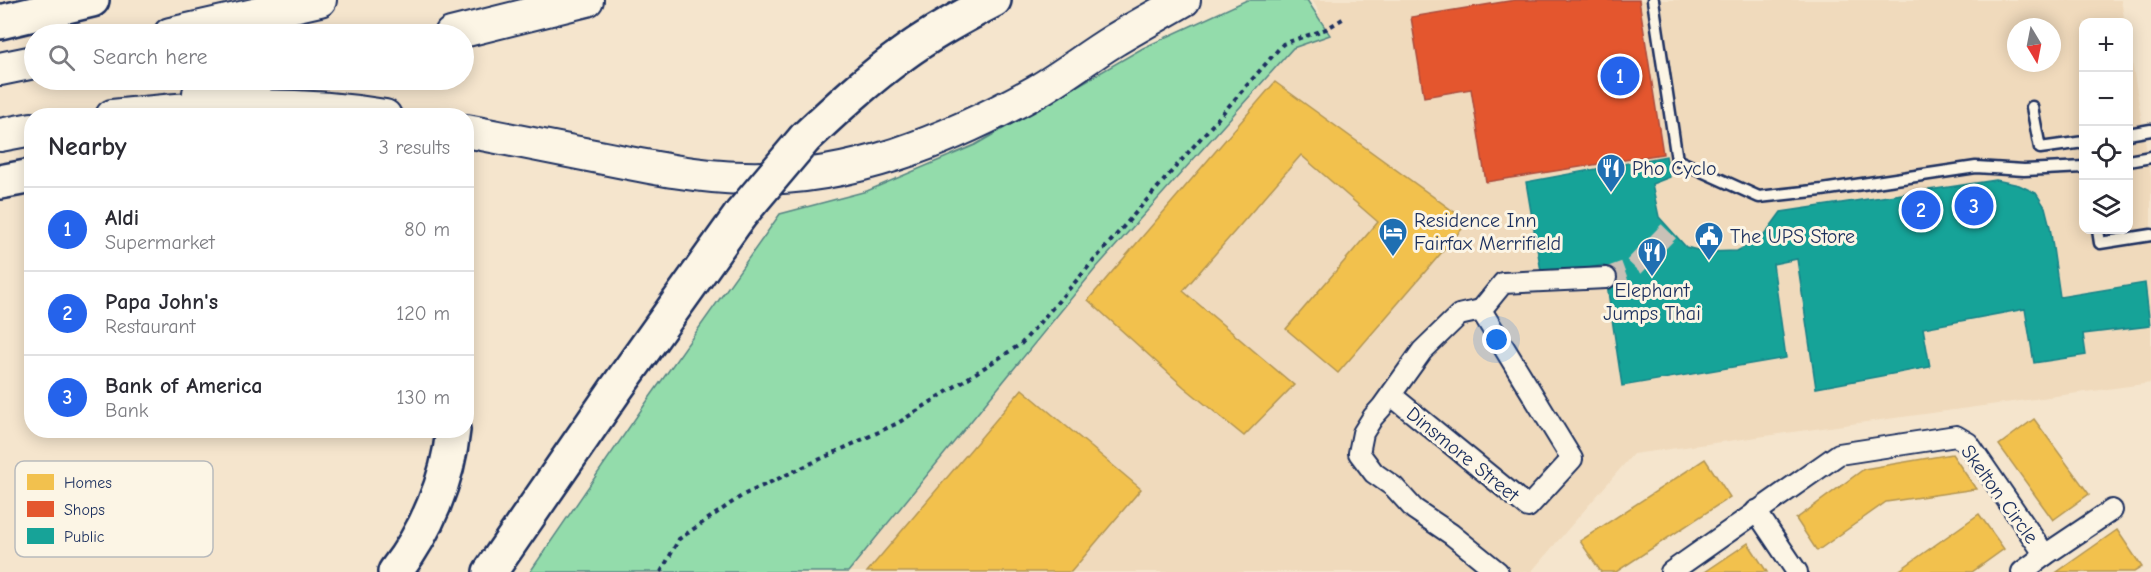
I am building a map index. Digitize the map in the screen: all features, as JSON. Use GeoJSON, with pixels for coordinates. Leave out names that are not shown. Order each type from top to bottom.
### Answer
{"type":"FeatureCollection","features":[{"type":"Feature","properties":{"kind":"highway"},"geometry":{"type":"LineString","coordinates":[[0,22],[92,0]]}},
{"type":"Feature","properties":{"kind":"highway"},"geometry":{"type":"LineString","coordinates":[[490,572],[616,389],[741,214],[805,138],[858,89],[904,53],[950,23],[994,0]]}},
{"type":"Feature","properties":{"kind":"highway"},"geometry":{"type":"LineString","coordinates":[[0,182],[24,178]]}},
{"type":"Feature","properties":{"kind":"highway"},"geometry":{"type":"LineString","coordinates":[[395,572],[405,560],[426,522],[442,482],[452,438]]}},
{"type":"Feature","properties":{"kind":"main road"},"geometry":{"type":"LineString","coordinates":[[214,24],[320,0]]}},
{"type":"Feature","properties":{"kind":"main road"},"geometry":{"type":"LineString","coordinates":[[474,28],[587,0]]}},
{"type":"Feature","properties":{"kind":"main road"},"geometry":{"type":"LineString","coordinates":[[474,132],[641,166],[697,175],[765,178],[829,172],[874,162],[920,147],[979,122],[1040,90],[1113,41],[1184,0]]}},
{"type":"Feature","properties":{"kind":"main road"},"geometry":{"type":"LineString","coordinates":[[0,69],[24,64]]}},
{"type":"Feature","properties":{"kind":"main road"},"geometry":{"type":"LineString","coordinates":[[134,108],[213,90]]}},
{"type":"Feature","properties":{"kind":"main road"},"geometry":{"type":"LineString","coordinates":[[199,108],[231,105],[290,105],[327,108]]}},
{"type":"Feature","properties":{"kind":"main road"},"geometry":{"type":"LineString","coordinates":[[0,135],[24,130]]}},
{"type":"Feature","properties":{"kind":"street"},"geometry":{"type":"LineString","coordinates":[[1481,310],[1503,283],[1606,278]]}},
{"type":"Feature","properties":{"kind":"street","name":"Dinsmore Street"},"geometry":{"type":"LineString","coordinates":[[1391,395],[1528,507],[1572,459],[1481,310],[1459,315],[1422,351],[1363,433],[1359,453],[1374,473],[1394,487],[1414,509],[1498,572]]}},
{"type":"Feature","properties":{"kind":"street","name":"Skelton Circle"},"geometry":{"type":"LineString","coordinates":[[1671,572],[1839,454],[1956,436],[1968,443],[2045,555]]}},
{"type":"Feature","properties":{"kind":"street","name":"Skelton Circle"},"geometry":{"type":"LineString","coordinates":[[2022,572],[2112,510]]}},
{"type":"Feature","properties":{"kind":"street"},"geometry":{"type":"LineString","coordinates":[[1756,511],[1797,572]]}},
{"type":"Feature","properties":{"kind":"lane"},"geometry":{"type":"LineString","coordinates":[[1653,0],[1677,160],[1759,197],[1976,166],[2024,170],[2079,167]]}},
{"type":"Feature","properties":{"kind":"lane"},"geometry":{"type":"LineString","coordinates":[[2032,107],[2040,148],[2079,143]]}},
{"type":"Feature","properties":{"kind":"lane"},"geometry":{"type":"LineString","coordinates":[[2133,133],[2151,130]]}},
{"type":"Feature","properties":{"kind":"lane"},"geometry":{"type":"LineString","coordinates":[[2133,160],[2151,158]]}},
{"type":"Feature","properties":{"kind":"lane"},"geometry":{"type":"LineString","coordinates":[[2099,234],[2100,243],[2151,236]]}},
{"type":"Feature","properties":{"kind":"path"},"geometry":{"type":"LineString","coordinates":[[661,572],[679,539],[743,495],[898,423],[1021,344],[1283,44],[1326,28],[1346,16]]}},
{"type":"Feature","properties":{"kind":"shaded area"},"geometry":{"type":"Polygon","coordinates":[[[1312,0],[2121,0],[2124,18],[2079,18],[2079,234],[2133,234],[2133,68],[2151,176],[2151,383],[1633,454],[1531,572],[624,572],[1200,101],[1320,13],[1312,0]]]}},
{"type":"Feature","properties":{"kind":"green space"},"geometry":{"type":"Polygon","coordinates":[[[1247,0],[1307,0],[1330,35],[1293,48],[1096,268],[848,572],[530,572],[650,397],[780,214],[867,191],[975,145],[1143,48],[1247,0]]]}},
{"type":"Feature","properties":{"kind":"building: Homes","name":"Residence Inn Fairfax Merrifield"},"geometry":{"type":"Polygon","coordinates":[[[1275,82],[1468,222],[1338,373],[1286,329],[1378,222],[1301,155],[1183,291],[1294,385],[1244,436],[1184,387],[1088,300],[1275,82]]]}},
{"type":"Feature","properties":{"kind":"building: Homes"},"geometry":{"type":"Polygon","coordinates":[[[1022,389],[1141,489],[1071,572],[867,572],[1022,389]]]}},
{"type":"Feature","properties":{"kind":"building: Homes"},"geometry":{"type":"Polygon","coordinates":[[[2034,419],[2089,494],[2053,520],[1999,445],[2034,419]]]}},
{"type":"Feature","properties":{"kind":"building: Homes"},"geometry":{"type":"Polygon","coordinates":[[[1952,454],[1976,489],[1886,502],[1817,551],[1796,519],[1864,469],[1952,454]]]}},
{"type":"Feature","properties":{"kind":"building: Homes"},"geometry":{"type":"Polygon","coordinates":[[[1705,459],[1730,497],[1616,572],[1601,572],[1580,541],[1705,459]]]}},
{"type":"Feature","properties":{"kind":"building: Homes"},"geometry":{"type":"Polygon","coordinates":[[[1979,514],[2004,549],[1972,572],[1897,572],[1979,514]]]}},
{"type":"Feature","properties":{"kind":"building: Homes"},"geometry":{"type":"Polygon","coordinates":[[[2117,530],[2142,567],[2134,572],[2057,572],[2117,530]]]}},
{"type":"Feature","properties":{"kind":"building: Homes"},"geometry":{"type":"Polygon","coordinates":[[[1748,543],[1767,572],[1705,572],[1748,543]]]}},
{"type":"Feature","properties":{"kind":"building: Shops"},"geometry":{"type":"Polygon","coordinates":[[[1515,0],[1639,0],[1663,154],[1486,182],[1471,89],[1424,97],[1411,17],[1515,0]]]}},
{"type":"Feature","properties":{"kind":"building: Public"},"geometry":{"type":"Polygon","coordinates":[[[1666,156],[1670,177],[1652,184],[1659,217],[1686,247],[1705,252],[1737,251],[1762,238],[1781,212],[1996,180],[2019,185],[2036,193],[2045,207],[2060,297],[2145,283],[2150,326],[2083,334],[2086,355],[2034,363],[2025,309],[1923,328],[1930,367],[1816,388],[1797,259],[1773,264],[1786,358],[1622,386],[1604,265],[1542,277],[1526,182],[1666,156]]]}},
{"type":"Feature","properties":{"kind":"tunnel"},"geometry":{"type":"LineString","coordinates":[[1606,278],[1633,268],[1670,230]]}},
{"type":"Feature","properties":{"kind":"place","name":"Aldi"},"geometry":{"type":"Point","coordinates":[1620,76]}},
{"type":"Feature","properties":{"kind":"place","name":"Pho Cyclo"},"geometry":{"type":"Point","coordinates":[1611,194]}},
{"type":"Feature","properties":{"kind":"place","name":"Bank of America"},"geometry":{"type":"Point","coordinates":[1974,206]}},
{"type":"Feature","properties":{"kind":"place","name":"Papa John's"},"geometry":{"type":"Point","coordinates":[1921,210]}},
{"type":"Feature","properties":{"kind":"place","name":"Residence Inn Fairfax Merrifield"},"geometry":{"type":"Point","coordinates":[1393,258]}},
{"type":"Feature","properties":{"kind":"place","name":"The UPS Store"},"geometry":{"type":"Point","coordinates":[1709,262]}},
{"type":"Feature","properties":{"kind":"place","name":"Elephant Jumps Thai"},"geometry":{"type":"Point","coordinates":[1652,278]}}]}
